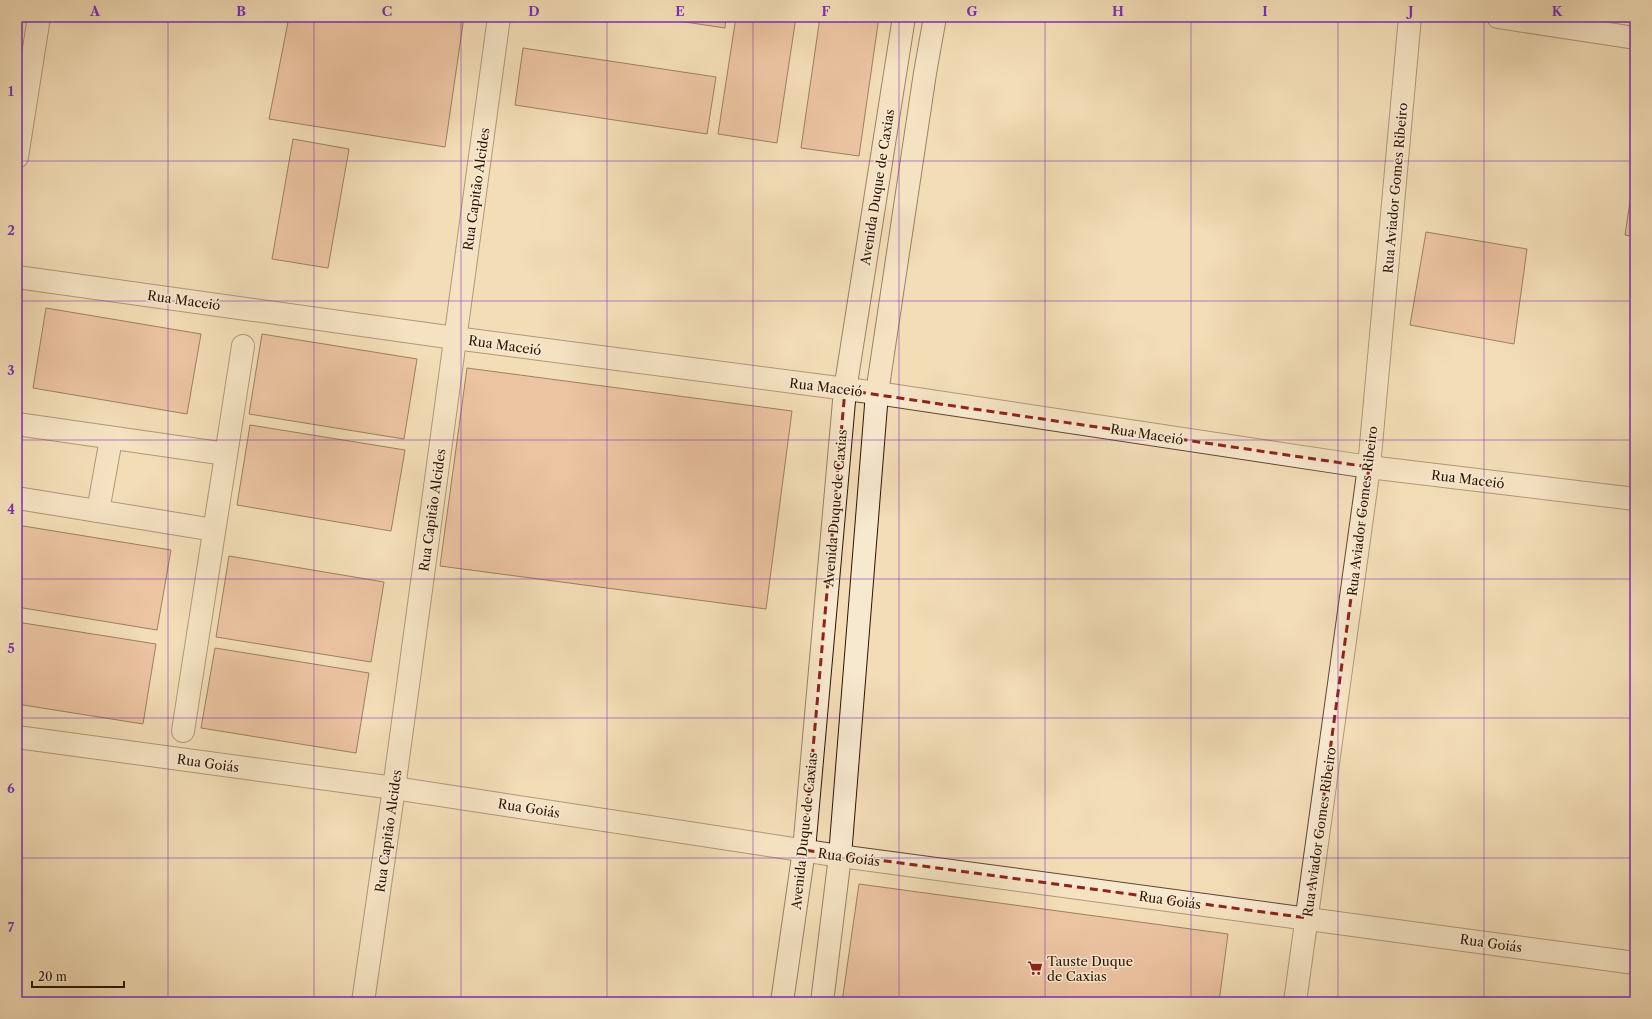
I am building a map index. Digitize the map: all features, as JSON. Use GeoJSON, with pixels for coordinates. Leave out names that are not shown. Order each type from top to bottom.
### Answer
{"type":"FeatureCollection","features":[{"type":"Feature","properties":{"kind":"street"},"geometry":{"type":"LineString","coordinates":[[17,157],[39,17]]}},
{"type":"Feature","properties":{"kind":"street","name":"Rua Capitão Alcides"},"geometry":{"type":"LineString","coordinates":[[363,1002],[394,788],[499,17]]}},
{"type":"Feature","properties":{"kind":"street","name":"Avenida Duque de Caxias"},"geometry":{"type":"LineString","coordinates":[[782,1002],[804,850],[846,390],[904,17]]}},
{"type":"Feature","properties":{"kind":"street"},"geometry":{"type":"LineString","coordinates":[[822,1002],[840,856],[877,393],[924,73],[935,17]]}},
{"type":"Feature","properties":{"kind":"street","name":"Rua Aviador Gomes Ribeiro"},"geometry":{"type":"LineString","coordinates":[[1295,1002],[1369,467],[1410,17]]}},
{"type":"Feature","properties":{"kind":"street"},"geometry":{"type":"LineString","coordinates":[[1498,17],[1635,38]]}},
{"type":"Feature","properties":{"kind":"street","name":"Rua Maceió"},"geometry":{"type":"LineString","coordinates":[[17,277],[456,338],[877,393],[1369,467],[1635,499]]}},
{"type":"Feature","properties":{"kind":"street"},"geometry":{"type":"LineString","coordinates":[[183,731],[243,346]]}},
{"type":"Feature","properties":{"kind":"street"},"geometry":{"type":"LineString","coordinates":[[17,424],[111,439],[226,454]]}},
{"type":"Feature","properties":{"kind":"street"},"geometry":{"type":"LineString","coordinates":[[98,511],[111,439]]}},
{"type":"Feature","properties":{"kind":"street"},"geometry":{"type":"LineString","coordinates":[[17,498],[214,530]]}},
{"type":"Feature","properties":{"kind":"street","name":"Rua Goiás"},"geometry":{"type":"LineString","coordinates":[[17,737],[394,788],[840,856],[1635,963]]}},
{"type":"Feature","properties":{"kind":"highlighted area"},"geometry":{"type":"Polygon","coordinates":[[[845,390],[1369,467],[1307,918],[804,850],[845,390]]]}},
{"type":"Feature","properties":{"kind":"building"},"geometry":{"type":"Polygon","coordinates":[[[289,17],[464,17],[445,147],[269,119],[289,17]]]}},
{"type":"Feature","properties":{"kind":"building"},"geometry":{"type":"Polygon","coordinates":[[[652,17],[726,17],[725,28],[652,17]]]}},
{"type":"Feature","properties":{"kind":"building"},"geometry":{"type":"Polygon","coordinates":[[[736,17],[796,17],[777,143],[718,134],[736,17]]]}},
{"type":"Feature","properties":{"kind":"building"},"geometry":{"type":"Polygon","coordinates":[[[820,17],[879,17],[859,156],[801,148],[820,17]]]}},
{"type":"Feature","properties":{"kind":"building"},"geometry":{"type":"Polygon","coordinates":[[[523,48],[716,77],[707,134],[515,105],[523,48]]]}},
{"type":"Feature","properties":{"kind":"building"},"geometry":{"type":"Polygon","coordinates":[[[293,139],[349,149],[328,268],[272,259],[293,139]]]}},
{"type":"Feature","properties":{"kind":"building"},"geometry":{"type":"Polygon","coordinates":[[[1635,168],[1635,237],[1625,235],[1635,168]]]}},
{"type":"Feature","properties":{"kind":"building"},"geometry":{"type":"Polygon","coordinates":[[[1426,232],[1527,249],[1514,344],[1410,325],[1426,232]]]}},
{"type":"Feature","properties":{"kind":"building"},"geometry":{"type":"Polygon","coordinates":[[[46,308],[201,334],[187,414],[33,388],[46,308]]]}},
{"type":"Feature","properties":{"kind":"building"},"geometry":{"type":"Polygon","coordinates":[[[262,334],[417,359],[404,439],[249,414],[262,334]]]}},
{"type":"Feature","properties":{"kind":"building"},"geometry":{"type":"Polygon","coordinates":[[[467,368],[792,411],[766,609],[440,566],[467,368]]]}},
{"type":"Feature","properties":{"kind":"building"},"geometry":{"type":"Polygon","coordinates":[[[250,425],[405,450],[391,531],[237,505],[250,425]]]}},
{"type":"Feature","properties":{"kind":"building"},"geometry":{"type":"Polygon","coordinates":[[[17,525],[171,550],[157,630],[17,607],[17,525]]]}},
{"type":"Feature","properties":{"kind":"building"},"geometry":{"type":"Polygon","coordinates":[[[229,556],[384,582],[371,662],[216,637],[229,556]]]}},
{"type":"Feature","properties":{"kind":"building"},"geometry":{"type":"Polygon","coordinates":[[[17,622],[156,644],[143,724],[17,704],[17,622]]]}},
{"type":"Feature","properties":{"kind":"building"},"geometry":{"type":"Polygon","coordinates":[[[215,648],[369,673],[356,753],[201,728],[215,648]]]}},
{"type":"Feature","properties":{"kind":"building","name":"Tauste Duque de Caxias"},"geometry":{"type":"Polygon","coordinates":[[[859,884],[1228,934],[1219,1002],[842,1002],[859,884]]]}},
{"type":"Feature","properties":{"kind":"place","name":"Tauste Duque de Caxias"},"geometry":{"type":"Point","coordinates":[1035,968]}}]}
